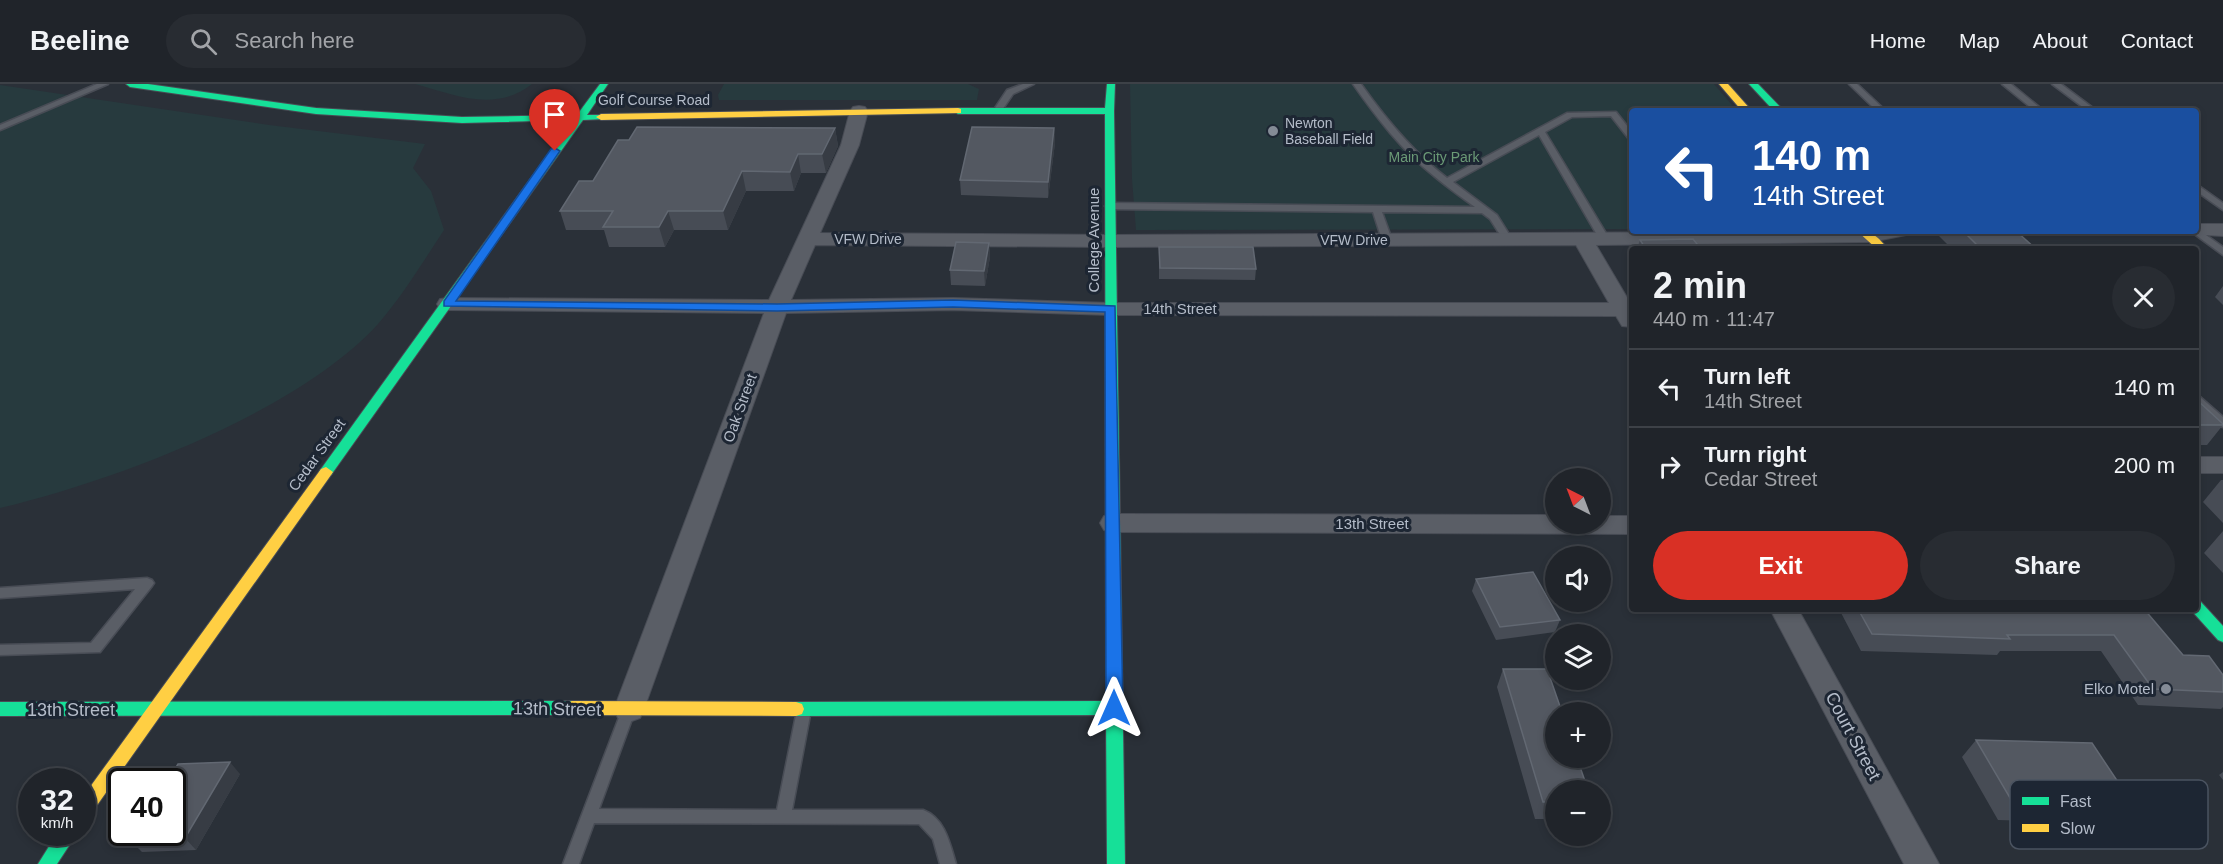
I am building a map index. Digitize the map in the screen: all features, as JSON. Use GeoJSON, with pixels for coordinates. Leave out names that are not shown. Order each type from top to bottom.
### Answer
{"type":"FeatureCollection","features":[{"type":"Feature","properties":{"kind":"street","name":"Golf Course Road"},"geometry":{"type":"LineString","coordinates":[[130,84],[362,116],[462,120],[723,116],[859,111],[1109,111]]}},
{"type":"Feature","properties":{"kind":"street","name":"Cedar Street"},"geometry":{"type":"LineString","coordinates":[[96,793],[604,84]]}},
{"type":"Feature","properties":{"kind":"street","name":"College Avenue"},"geometry":{"type":"LineString","coordinates":[[1112,84],[1109,111],[1116,864]]}},
{"type":"Feature","properties":{"kind":"street"},"geometry":{"type":"LineString","coordinates":[[1723,84],[1744,108]]}},
{"type":"Feature","properties":{"kind":"street"},"geometry":{"type":"LineString","coordinates":[[1753,84],[1776,108]]}},
{"type":"Feature","properties":{"kind":"street","name":"Oak Street"},"geometry":{"type":"LineString","coordinates":[[629,709],[777,307],[850,145],[859,111]]}},
{"type":"Feature","properties":{"kind":"street"},"geometry":{"type":"LineString","coordinates":[[2199,230],[2223,230]]}},
{"type":"Feature","properties":{"kind":"street","name":"VFW Drive"},"geometry":{"type":"LineString","coordinates":[[809,239],[1110,241],[1605,240],[1711,235],[1872,237]]}},
{"type":"Feature","properties":{"kind":"street"},"geometry":{"type":"LineString","coordinates":[[1583,240],[1628,317]]}},
{"type":"Feature","properties":{"kind":"street","name":"14th Street"},"geometry":{"type":"LineString","coordinates":[[448,304],[777,307],[953,304],[1111,309],[1628,317]]}},
{"type":"Feature","properties":{"kind":"street"},"geometry":{"type":"LineString","coordinates":[[2199,465],[2223,465]]}},
{"type":"Feature","properties":{"kind":"street","name":"13th Street"},"geometry":{"type":"LineString","coordinates":[[1113,523],[1629,525]]}},
{"type":"Feature","properties":{"kind":"street"},"geometry":{"type":"LineString","coordinates":[[2199,609],[2223,636]]}},
{"type":"Feature","properties":{"kind":"street","name":"Court Street"},"geometry":{"type":"LineString","coordinates":[[1786,612],[1922,864]]}},
{"type":"Feature","properties":{"kind":"street","name":"13th Street"},"geometry":{"type":"LineString","coordinates":[[0,709],[1114,708]]}},
{"type":"Feature","properties":{"kind":"street"},"geometry":{"type":"LineString","coordinates":[[47,864],[59,846]]}},
{"type":"Feature","properties":{"kind":"lane"},"geometry":{"type":"LineString","coordinates":[[0,128],[104,84]]}},
{"type":"Feature","properties":{"kind":"lane"},"geometry":{"type":"LineString","coordinates":[[997,111],[1010,92],[1030,84]]}},
{"type":"Feature","properties":{"kind":"lane"},"geometry":{"type":"LineString","coordinates":[[1357,84],[1386,123],[1446,182],[1496,219],[1506,239]]}},
{"type":"Feature","properties":{"kind":"lane"},"geometry":{"type":"LineString","coordinates":[[1853,84],[1879,108]]}},
{"type":"Feature","properties":{"kind":"lane"},"geometry":{"type":"LineString","coordinates":[[2006,84],[2036,108]]}},
{"type":"Feature","properties":{"kind":"lane"},"geometry":{"type":"LineString","coordinates":[[2056,84],[2089,108]]}},
{"type":"Feature","properties":{"kind":"lane"},"geometry":{"type":"LineString","coordinates":[[1446,182],[1570,115],[1613,114],[1629,133]]}},
{"type":"Feature","properties":{"kind":"lane"},"geometry":{"type":"LineString","coordinates":[[1541,131],[1605,240]]}},
{"type":"Feature","properties":{"kind":"lane"},"geometry":{"type":"LineString","coordinates":[[2199,189],[2223,207]]}},
{"type":"Feature","properties":{"kind":"lane"},"geometry":{"type":"LineString","coordinates":[[1110,206],[1485,210]]}},
{"type":"Feature","properties":{"kind":"lane"},"geometry":{"type":"LineString","coordinates":[[1377,209],[1388,240]]}},
{"type":"Feature","properties":{"kind":"lane"},"geometry":{"type":"LineString","coordinates":[[2199,232],[2223,252]]}},
{"type":"Feature","properties":{"kind":"lane"},"geometry":{"type":"LineString","coordinates":[[2199,402],[2223,423]]}},
{"type":"Feature","properties":{"kind":"lane"},"geometry":{"type":"LineString","coordinates":[[0,593],[147,583],[95,648],[0,650]]}},
{"type":"Feature","properties":{"kind":"lane"},"geometry":{"type":"LineString","coordinates":[[571,864],[629,709]]}},
{"type":"Feature","properties":{"kind":"lane"},"geometry":{"type":"LineString","coordinates":[[783,817],[804,710]]}},
{"type":"Feature","properties":{"kind":"lane"},"geometry":{"type":"LineString","coordinates":[[589,816],[923,817],[940,835],[948,864]]}},
{"type":"Feature","properties":{"kind":"green space"},"geometry":{"type":"Polygon","coordinates":[[[415,84],[532,84],[518,93],[489,100],[460,96],[415,84]]]}},
{"type":"Feature","properties":{"kind":"green space"},"geometry":{"type":"Polygon","coordinates":[[[724,84],[968,84],[979,89],[977,100],[719,100],[718,95],[724,84]]]}},
{"type":"Feature","properties":{"kind":"green space","name":"Main City Park"},"geometry":{"type":"Polygon","coordinates":[[[1130,84],[1714,84],[1734,108],[1629,108],[1629,229],[1136,230],[1132,179],[1130,84]]]}},
{"type":"Feature","properties":{"kind":"green space"},"geometry":{"type":"Polygon","coordinates":[[[0,85],[269,125],[425,144],[413,168],[431,191],[444,230],[378,324],[344,356],[301,386],[254,414],[149,461],[46,496],[0,508],[0,85]]]}},
{"type":"Feature","properties":{"kind":"building"},"geometry":{"type":"Polygon","coordinates":[[[637,127],[835,128],[822,154],[798,154],[790,172],[742,171],[723,211],[668,211],[659,227],[603,227],[613,211],[560,211],[579,181],[593,181],[618,140],[629,140],[637,127]]]}},
{"type":"Feature","properties":{"kind":"building"},"geometry":{"type":"Polygon","coordinates":[[[972,127],[1054,128],[1048,182],[960,180],[972,127]]]}},
{"type":"Feature","properties":{"kind":"building"},"geometry":{"type":"Polygon","coordinates":[[[1966,234],[2019,234],[2033,246],[1978,246],[1966,234]]]}},
{"type":"Feature","properties":{"kind":"building"},"geometry":{"type":"Polygon","coordinates":[[[1693,239],[1699,246],[1644,246],[1640,240],[1693,239]]]}},
{"type":"Feature","properties":{"kind":"building"},"geometry":{"type":"Polygon","coordinates":[[[956,242],[989,243],[984,271],[950,270],[956,242]]]}},
{"type":"Feature","properties":{"kind":"building"},"geometry":{"type":"Polygon","coordinates":[[[1159,247],[1253,247],[1256,269],[1160,268],[1159,247]]]}},
{"type":"Feature","properties":{"kind":"building"},"geometry":{"type":"Polygon","coordinates":[[[2199,402],[2223,424],[2199,425],[2199,402]]]}},
{"type":"Feature","properties":{"kind":"building"},"geometry":{"type":"Polygon","coordinates":[[[1533,572],[1545,593],[1545,612],[1556,612],[1560,620],[1500,627],[1476,579],[1533,572]]]}},
{"type":"Feature","properties":{"kind":"building"},"geometry":{"type":"Polygon","coordinates":[[[1860,612],[2147,612],[2183,655],[2209,656],[2223,675],[2223,692],[2153,689],[2114,635],[2007,635],[2010,639],[1872,634],[1860,612]]]}},
{"type":"Feature","properties":{"kind":"building"},"geometry":{"type":"Polygon","coordinates":[[[1503,669],[1545,669],[1545,690],[1554,690],[1559,702],[1545,702],[1545,768],[1580,768],[1585,780],[1545,780],[1545,802],[1543,802],[1503,669]]]}},
{"type":"Feature","properties":{"kind":"building"},"geometry":{"type":"Polygon","coordinates":[[[1976,740],[2092,743],[2117,780],[2010,780],[2010,798],[1976,740]]]}},
{"type":"Feature","properties":{"kind":"building"},"geometry":{"type":"Polygon","coordinates":[[[230,762],[186,836],[186,768],[176,768],[178,764],[230,762]]]}},
{"type":"Feature","properties":{"kind":"traffic: fast"},"geometry":{"type":"LineString","coordinates":[[130,84],[316,111],[462,120],[601,117]]}},
{"type":"Feature","properties":{"kind":"traffic: fast"},"geometry":{"type":"LineString","coordinates":[[326,472],[604,84]]}},
{"type":"Feature","properties":{"kind":"traffic: fast"},"geometry":{"type":"LineString","coordinates":[[1111,84],[1109,111],[1116,864]]}},
{"type":"Feature","properties":{"kind":"traffic: fast"},"geometry":{"type":"LineString","coordinates":[[1753,84],[1776,108]]}},
{"type":"Feature","properties":{"kind":"traffic: fast"},"geometry":{"type":"LineString","coordinates":[[958,111],[1109,111]]}},
{"type":"Feature","properties":{"kind":"traffic: fast"},"geometry":{"type":"LineString","coordinates":[[2199,609],[2223,636]]}},
{"type":"Feature","properties":{"kind":"traffic: fast"},"geometry":{"type":"LineString","coordinates":[[0,709],[572,708]]}},
{"type":"Feature","properties":{"kind":"traffic: fast"},"geometry":{"type":"LineString","coordinates":[[796,709],[1114,708]]}},
{"type":"Feature","properties":{"kind":"traffic: fast"},"geometry":{"type":"LineString","coordinates":[[47,864],[59,846]]}},
{"type":"Feature","properties":{"kind":"traffic: slow"},"geometry":{"type":"LineString","coordinates":[[1723,84],[1744,108]]}},
{"type":"Feature","properties":{"kind":"traffic: slow"},"geometry":{"type":"LineString","coordinates":[[601,117],[958,111]]}},
{"type":"Feature","properties":{"kind":"traffic: slow"},"geometry":{"type":"LineString","coordinates":[[1867,234],[1880,246]]}},
{"type":"Feature","properties":{"kind":"traffic: slow"},"geometry":{"type":"LineString","coordinates":[[96,793],[326,472]]}},
{"type":"Feature","properties":{"kind":"traffic: slow"},"geometry":{"type":"LineString","coordinates":[[572,708],[796,709]]}},
{"type":"Feature","properties":{"kind":"place","name":"Newton Baseball Field"},"geometry":{"type":"Point","coordinates":[1273,131]}},
{"type":"Feature","properties":{"kind":"place","name":"Elko Motel"},"geometry":{"type":"Point","coordinates":[2166,689]}},
{"type":"Feature","properties":{"kind":"route"},"geometry":{"type":"LineString","coordinates":[[555,151],[448,304],[777,307],[953,304],[1111,309],[1114,708]]}}]}
